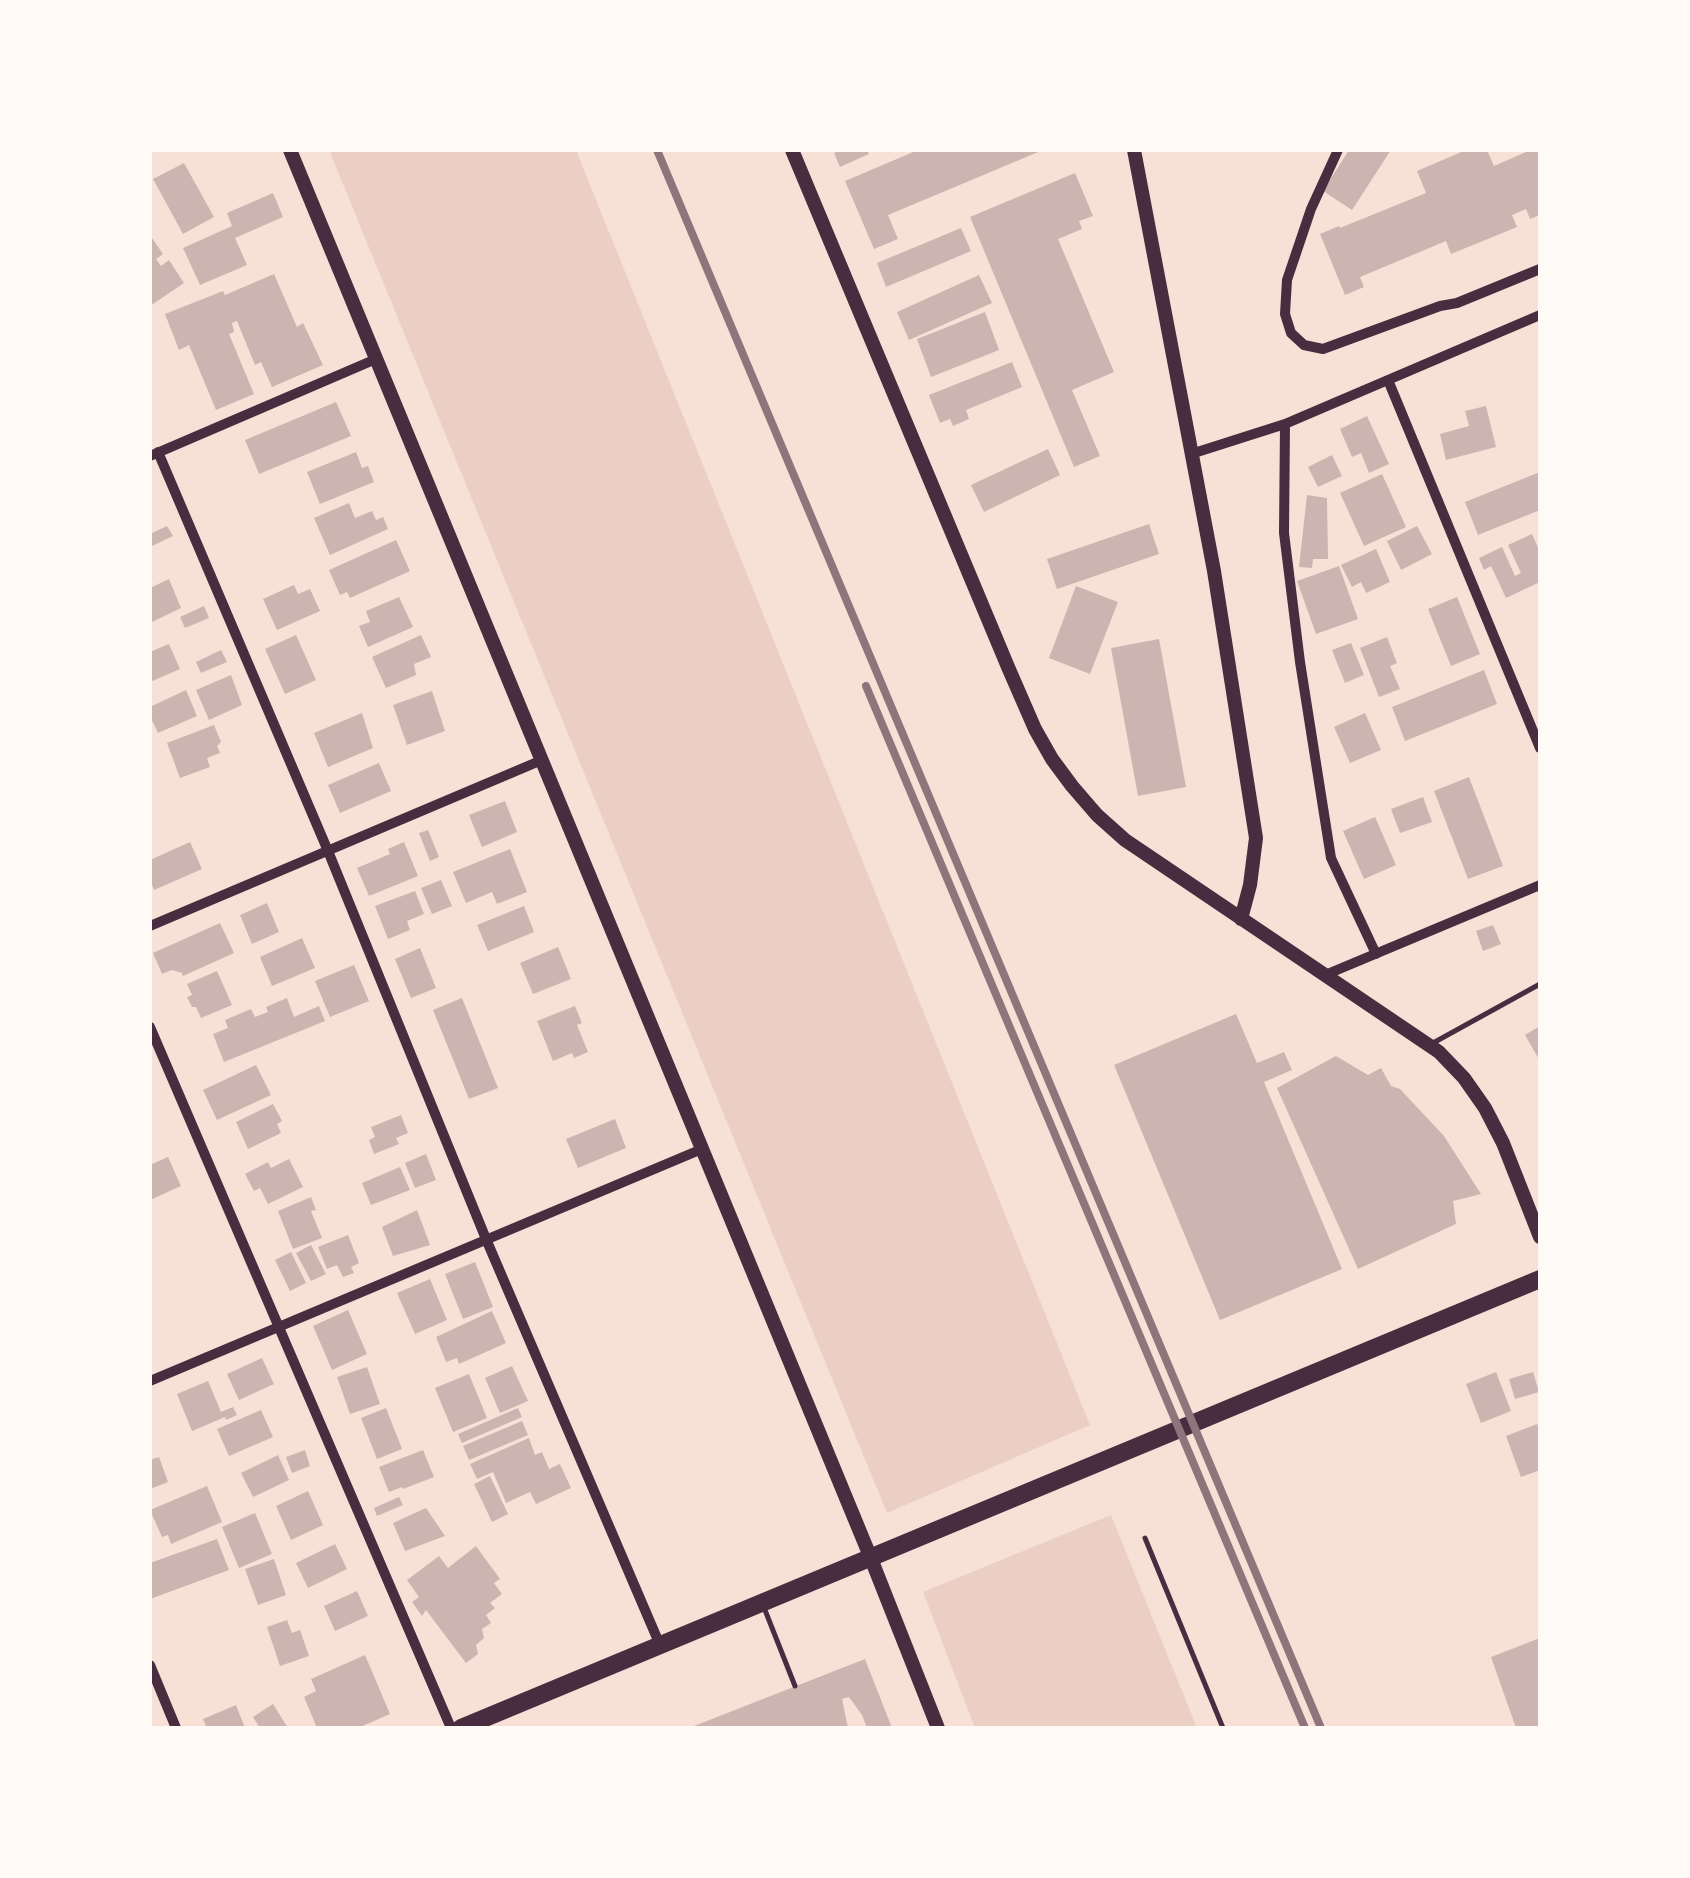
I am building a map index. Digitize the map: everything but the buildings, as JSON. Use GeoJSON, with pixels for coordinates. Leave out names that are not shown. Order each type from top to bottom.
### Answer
{"type":"FeatureCollection","features":[{"type":"Feature","properties":{"kind":"main road"},"geometry":{"type":"LineString","coordinates":[[461,1728],[1540,1279]]}},
{"type":"Feature","properties":{"kind":"street"},"geometry":{"type":"LineString","coordinates":[[290,150],[938,1728]]}},
{"type":"Feature","properties":{"kind":"street"},"geometry":{"type":"LineString","coordinates":[[792,150],[1008,667],[1052,759],[1097,814],[1125,840],[1439,1052],[1485,1108],[1503,1142],[1540,1237]]}},
{"type":"Feature","properties":{"kind":"street"},"geometry":{"type":"LineString","coordinates":[[1134,150],[1214,570],[1256,838],[1242,919]]}},
{"type":"Feature","properties":{"kind":"street"},"geometry":{"type":"LineString","coordinates":[[1338,150],[1311,209],[1287,280],[1285,314],[1291,333],[1304,345],[1323,349],[1457,303],[1540,269]]}},
{"type":"Feature","properties":{"kind":"street"},"geometry":{"type":"LineString","coordinates":[[1190,454],[1285,424],[1540,315]]}},
{"type":"Feature","properties":{"kind":"street"},"geometry":{"type":"LineString","coordinates":[[376,359],[154,454],[328,851],[486,1239],[660,1644]]}},
{"type":"Feature","properties":{"kind":"street"},"geometry":{"type":"LineString","coordinates":[[1388,380],[1540,748]]}},
{"type":"Feature","properties":{"kind":"street"},"geometry":{"type":"LineString","coordinates":[[1285,424],[1284,532],[1330,858],[1376,954]]}},
{"type":"Feature","properties":{"kind":"street"},"geometry":{"type":"LineString","coordinates":[[150,926],[542,760]]}},
{"type":"Feature","properties":{"kind":"street"},"geometry":{"type":"LineString","coordinates":[[1325,975],[1540,885]]}},
{"type":"Feature","properties":{"kind":"street"},"geometry":{"type":"LineString","coordinates":[[150,1027],[451,1728]]}},
{"type":"Feature","properties":{"kind":"street"},"geometry":{"type":"LineString","coordinates":[[150,1381],[702,1150]]}},
{"type":"Feature","properties":{"kind":"street"},"geometry":{"type":"LineString","coordinates":[[150,1664],[176,1728]]}},
{"type":"Feature","properties":{"kind":"lane"},"geometry":{"type":"LineString","coordinates":[[1428,1045],[1540,984]]}},
{"type":"Feature","properties":{"kind":"lane"},"geometry":{"type":"LineString","coordinates":[[762,1602],[795,1686]]}},
{"type":"Feature","properties":{"kind":"path"},"geometry":{"type":"LineString","coordinates":[[1145,1538],[1223,1728]]}},
{"type":"Feature","properties":{"kind":"shaded area"},"geometry":{"type":"Polygon","coordinates":[[[329,150],[576,150],[1090,1425],[887,1513],[329,150]]]}},
{"type":"Feature","properties":{"kind":"shaded area"},"geometry":{"type":"Polygon","coordinates":[[[1111,1515],[1197,1728],[975,1728],[923,1592],[1111,1515]]]}},
{"type":"Feature","properties":{"kind":"railway"},"geometry":{"type":"LineString","coordinates":[[657,150],[1321,1728]]}},
{"type":"Feature","properties":{"kind":"railway"},"geometry":{"type":"LineString","coordinates":[[866,686],[1305,1728]]}}]}
